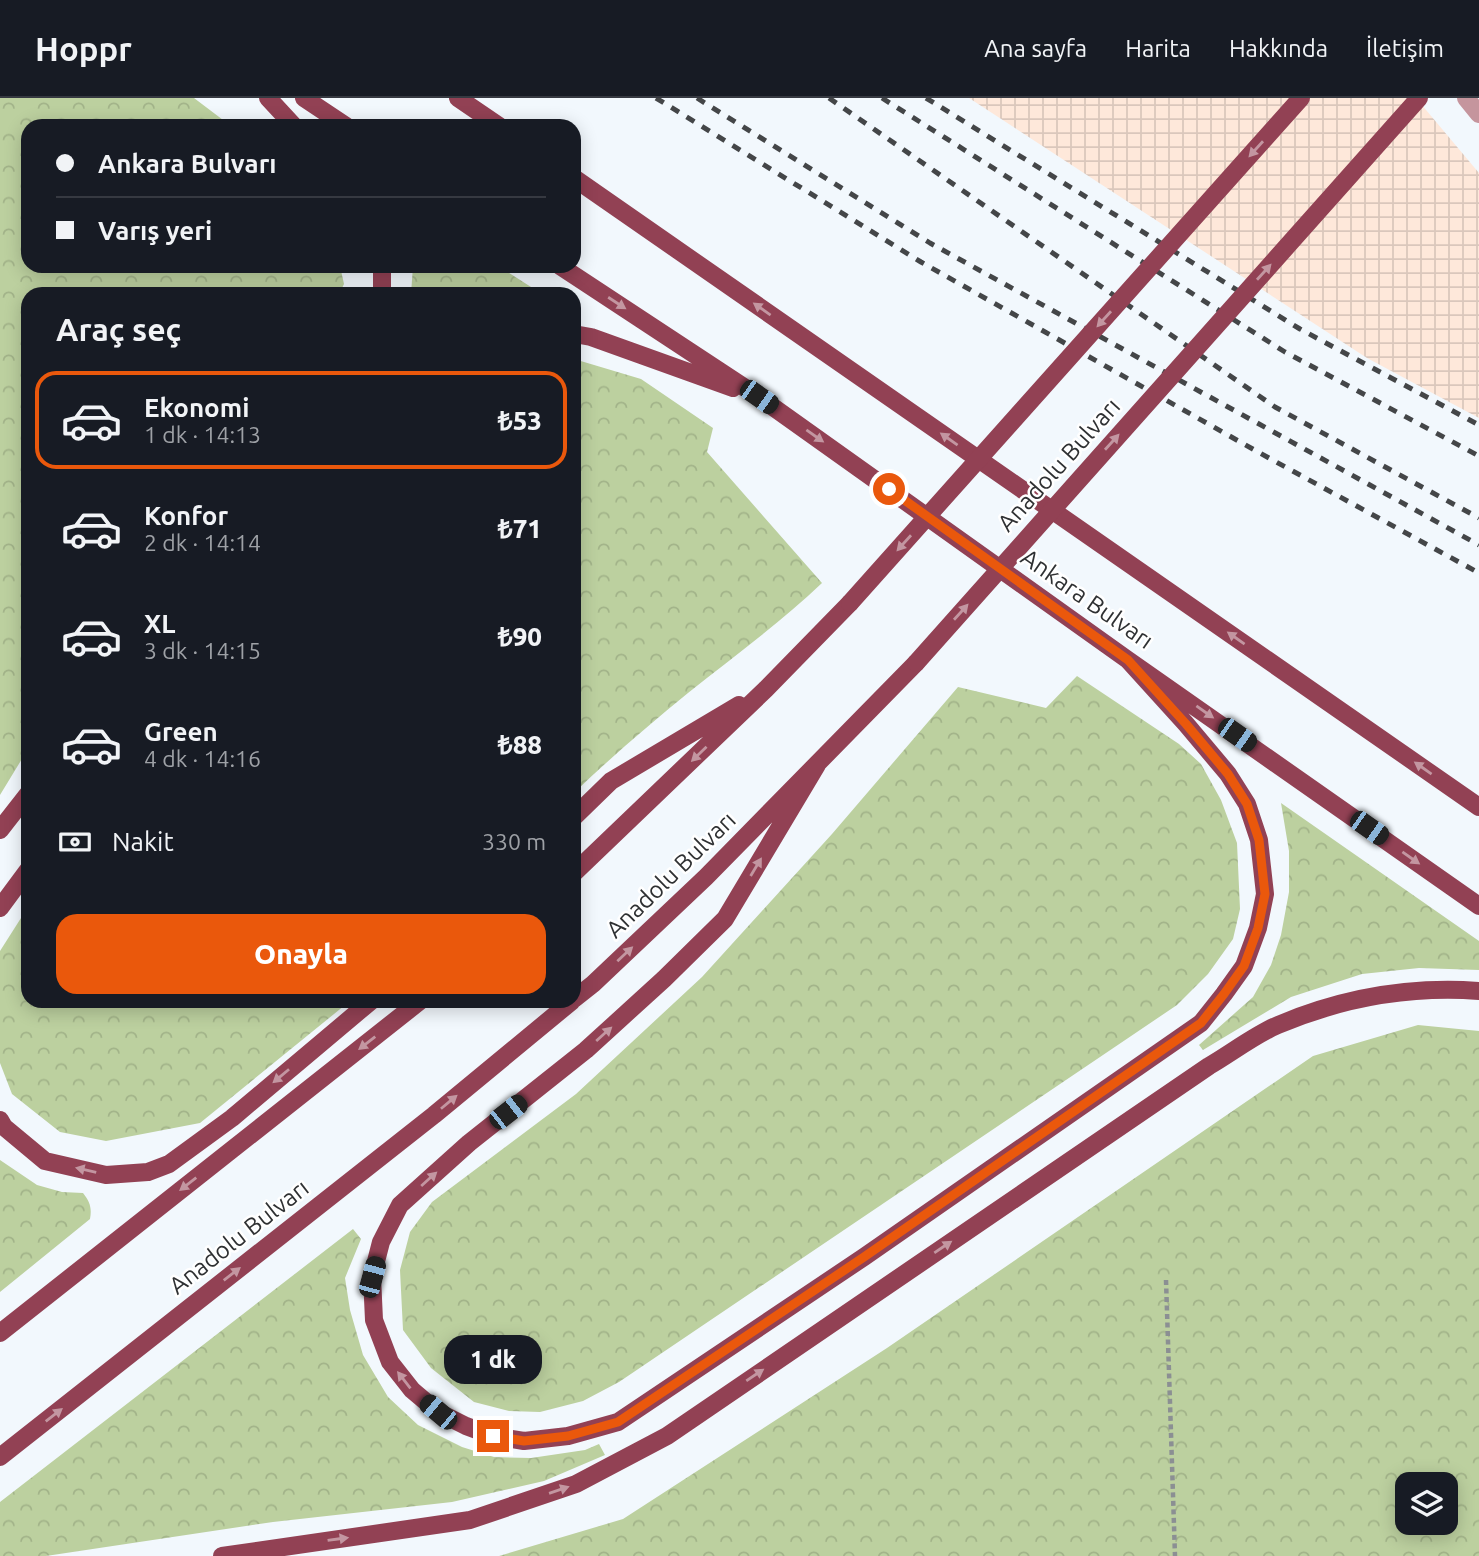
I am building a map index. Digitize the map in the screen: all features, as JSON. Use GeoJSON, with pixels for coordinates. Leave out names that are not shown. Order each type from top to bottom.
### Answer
{"type":"FeatureCollection","features":[{"type":"Feature","properties":{"kind":"main road"},"geometry":{"type":"LineString","coordinates":[[268,98],[288,119]]}},
{"type":"Feature","properties":{"kind":"main road"},"geometry":{"type":"LineString","coordinates":[[304,98],[336,119]]}},
{"type":"Feature","properties":{"kind":"main road"},"geometry":{"type":"LineString","coordinates":[[458,98],[489,119]]}},
{"type":"Feature","properties":{"kind":"main road"},"geometry":{"type":"LineString","coordinates":[[581,866],[766,689],[850,603],[1301,98]]}},
{"type":"Feature","properties":{"kind":"main road","name":"Anadolu Bulvarı"},"geometry":{"type":"LineString","coordinates":[[581,994],[706,877],[916,663],[1419,98]]}},
{"type":"Feature","properties":{"kind":"main road"},"geometry":{"type":"LineString","coordinates":[[581,183],[1479,807]]}},
{"type":"Feature","properties":{"kind":"main road","name":"Ankara Bulvarı"},"geometry":{"type":"LineString","coordinates":[[571,273],[759,397],[1479,906]]}},
{"type":"Feature","properties":{"kind":"main road"},"geometry":{"type":"LineString","coordinates":[[581,335],[759,397]]}},
{"type":"Feature","properties":{"kind":"main road"},"geometry":{"type":"LineString","coordinates":[[817,765],[725,919],[586,1050],[469,1143],[400,1205],[381,1242],[372,1277],[374,1320],[390,1362],[412,1390],[438,1412],[493,1436],[524,1441],[568,1436],[618,1422],[864,1257],[1201,1023],[1244,966],[1258,928],[1265,894],[1259,840],[1247,804],[1228,774],[1128,660]]}},
{"type":"Feature","properties":{"kind":"main road"},"geometry":{"type":"LineString","coordinates":[[581,810],[611,781],[766,689]]}},
{"type":"Feature","properties":{"kind":"main road"},"geometry":{"type":"LineString","coordinates":[[0,830],[21,803]]}},
{"type":"Feature","properties":{"kind":"main road"},"geometry":{"type":"LineString","coordinates":[[0,908],[21,880]]}},
{"type":"Feature","properties":{"kind":"main road"},"geometry":{"type":"LineString","coordinates":[[222,1556],[470,1520],[576,1484],[667,1436],[1209,1066],[1277,1026],[1349,1000],[1401,991],[1479,991]]}},
{"type":"Feature","properties":{"kind":"main road"},"geometry":{"type":"LineString","coordinates":[[0,1120],[4,1127],[45,1161],[106,1175],[148,1171],[169,1164],[232,1118],[363,1008]]}},
{"type":"Feature","properties":{"kind":"main road"},"geometry":{"type":"LineString","coordinates":[[0,1334],[411,1008]]}},
{"type":"Feature","properties":{"kind":"main road","name":"Anadolu Bulvarı"},"geometry":{"type":"LineString","coordinates":[[0,1457],[434,1115],[563,1008]]}},
{"type":"Feature","properties":{"kind":"street"},"geometry":{"type":"LineString","coordinates":[[1466,98],[1479,114]]}},
{"type":"Feature","properties":{"kind":"path"},"geometry":{"type":"LineString","coordinates":[[1166,1280],[1175,1556]]}},
{"type":"Feature","properties":{"kind":"shaded area"},"geometry":{"type":"Polygon","coordinates":[[[969,98],[1416,98],[1479,173],[1479,418],[1367,358],[969,98]]]}},
{"type":"Feature","properties":{"kind":"green space"},"geometry":{"type":"Polygon","coordinates":[[[0,98],[194,98],[222,119],[21,119],[21,273],[342,273],[344,284],[342,287],[21,287],[21,760],[0,795],[0,98]]]}},
{"type":"Feature","properties":{"kind":"green space"},"geometry":{"type":"Polygon","coordinates":[[[412,273],[509,273],[531,287],[412,287],[412,273]]]}},
{"type":"Feature","properties":{"kind":"green space"},"geometry":{"type":"Polygon","coordinates":[[[581,361],[641,379],[713,428],[707,452],[822,583],[773,626],[644,729],[581,786],[581,361]]]}},
{"type":"Feature","properties":{"kind":"green space"},"geometry":{"type":"Polygon","coordinates":[[[1077,676],[1179,744],[1201,764],[1221,800],[1237,843],[1240,909],[1233,939],[1208,974],[1177,1005],[619,1382],[583,1401],[540,1412],[509,1411],[474,1402],[431,1368],[403,1330],[400,1270],[410,1232],[432,1202],[576,1094],[702,977],[832,834],[958,687],[1046,708],[1077,676]]]}},
{"type":"Feature","properties":{"kind":"green space"},"geometry":{"type":"Polygon","coordinates":[[[1281,803],[1479,941],[1479,970],[1419,968],[1362,974],[1291,997],[1203,1050],[1199,1045],[1253,997],[1271,965],[1281,935],[1289,892],[1289,851],[1281,803]]]}},
{"type":"Feature","properties":{"kind":"green space"},"geometry":{"type":"Polygon","coordinates":[[[21,918],[21,1008],[341,1008],[200,1123],[106,1141],[60,1132],[12,1094],[0,1063],[0,951],[21,918]]]}},
{"type":"Feature","properties":{"kind":"green space"},"geometry":{"type":"Polygon","coordinates":[[[1418,1025],[1479,1031],[1479,1556],[499,1556],[623,1519],[887,1348],[1313,1056],[1418,1025]]]}},
{"type":"Feature","properties":{"kind":"green space"},"geometry":{"type":"Polygon","coordinates":[[[0,1160],[37,1185],[62,1192],[83,1193],[91,1212],[90,1219],[0,1292],[0,1160]]]}},
{"type":"Feature","properties":{"kind":"green space"},"geometry":{"type":"Polygon","coordinates":[[[353,1229],[361,1239],[345,1278],[350,1310],[363,1355],[388,1397],[418,1425],[462,1447],[494,1457],[531,1458],[585,1450],[599,1444],[605,1455],[544,1481],[452,1502],[273,1522],[46,1556],[0,1556],[0,1502],[353,1229]]]}},
{"type":"Feature","properties":{"kind":"railway"},"geometry":{"type":"LineString","coordinates":[[656,98],[921,262],[1479,573]]}},
{"type":"Feature","properties":{"kind":"railway"},"geometry":{"type":"LineString","coordinates":[[697,98],[930,243],[1479,545]]}},
{"type":"Feature","properties":{"kind":"railway"},"geometry":{"type":"LineString","coordinates":[[829,98],[1275,407],[1479,518]]}},
{"type":"Feature","properties":{"kind":"railway"},"geometry":{"type":"LineString","coordinates":[[882,98],[1285,352],[1479,456]]}},
{"type":"Feature","properties":{"kind":"railway"},"geometry":{"type":"LineString","coordinates":[[926,98],[1300,329],[1479,425]]}},
{"type":"Feature","properties":{"kind":"route"},"geometry":{"type":"LineString","coordinates":[[493,1436],[524,1441],[568,1436],[618,1422],[864,1257],[1201,1023],[1244,966],[1258,928],[1265,894],[1259,840],[1247,804],[1228,774],[1128,660],[889,489]]}}]}
